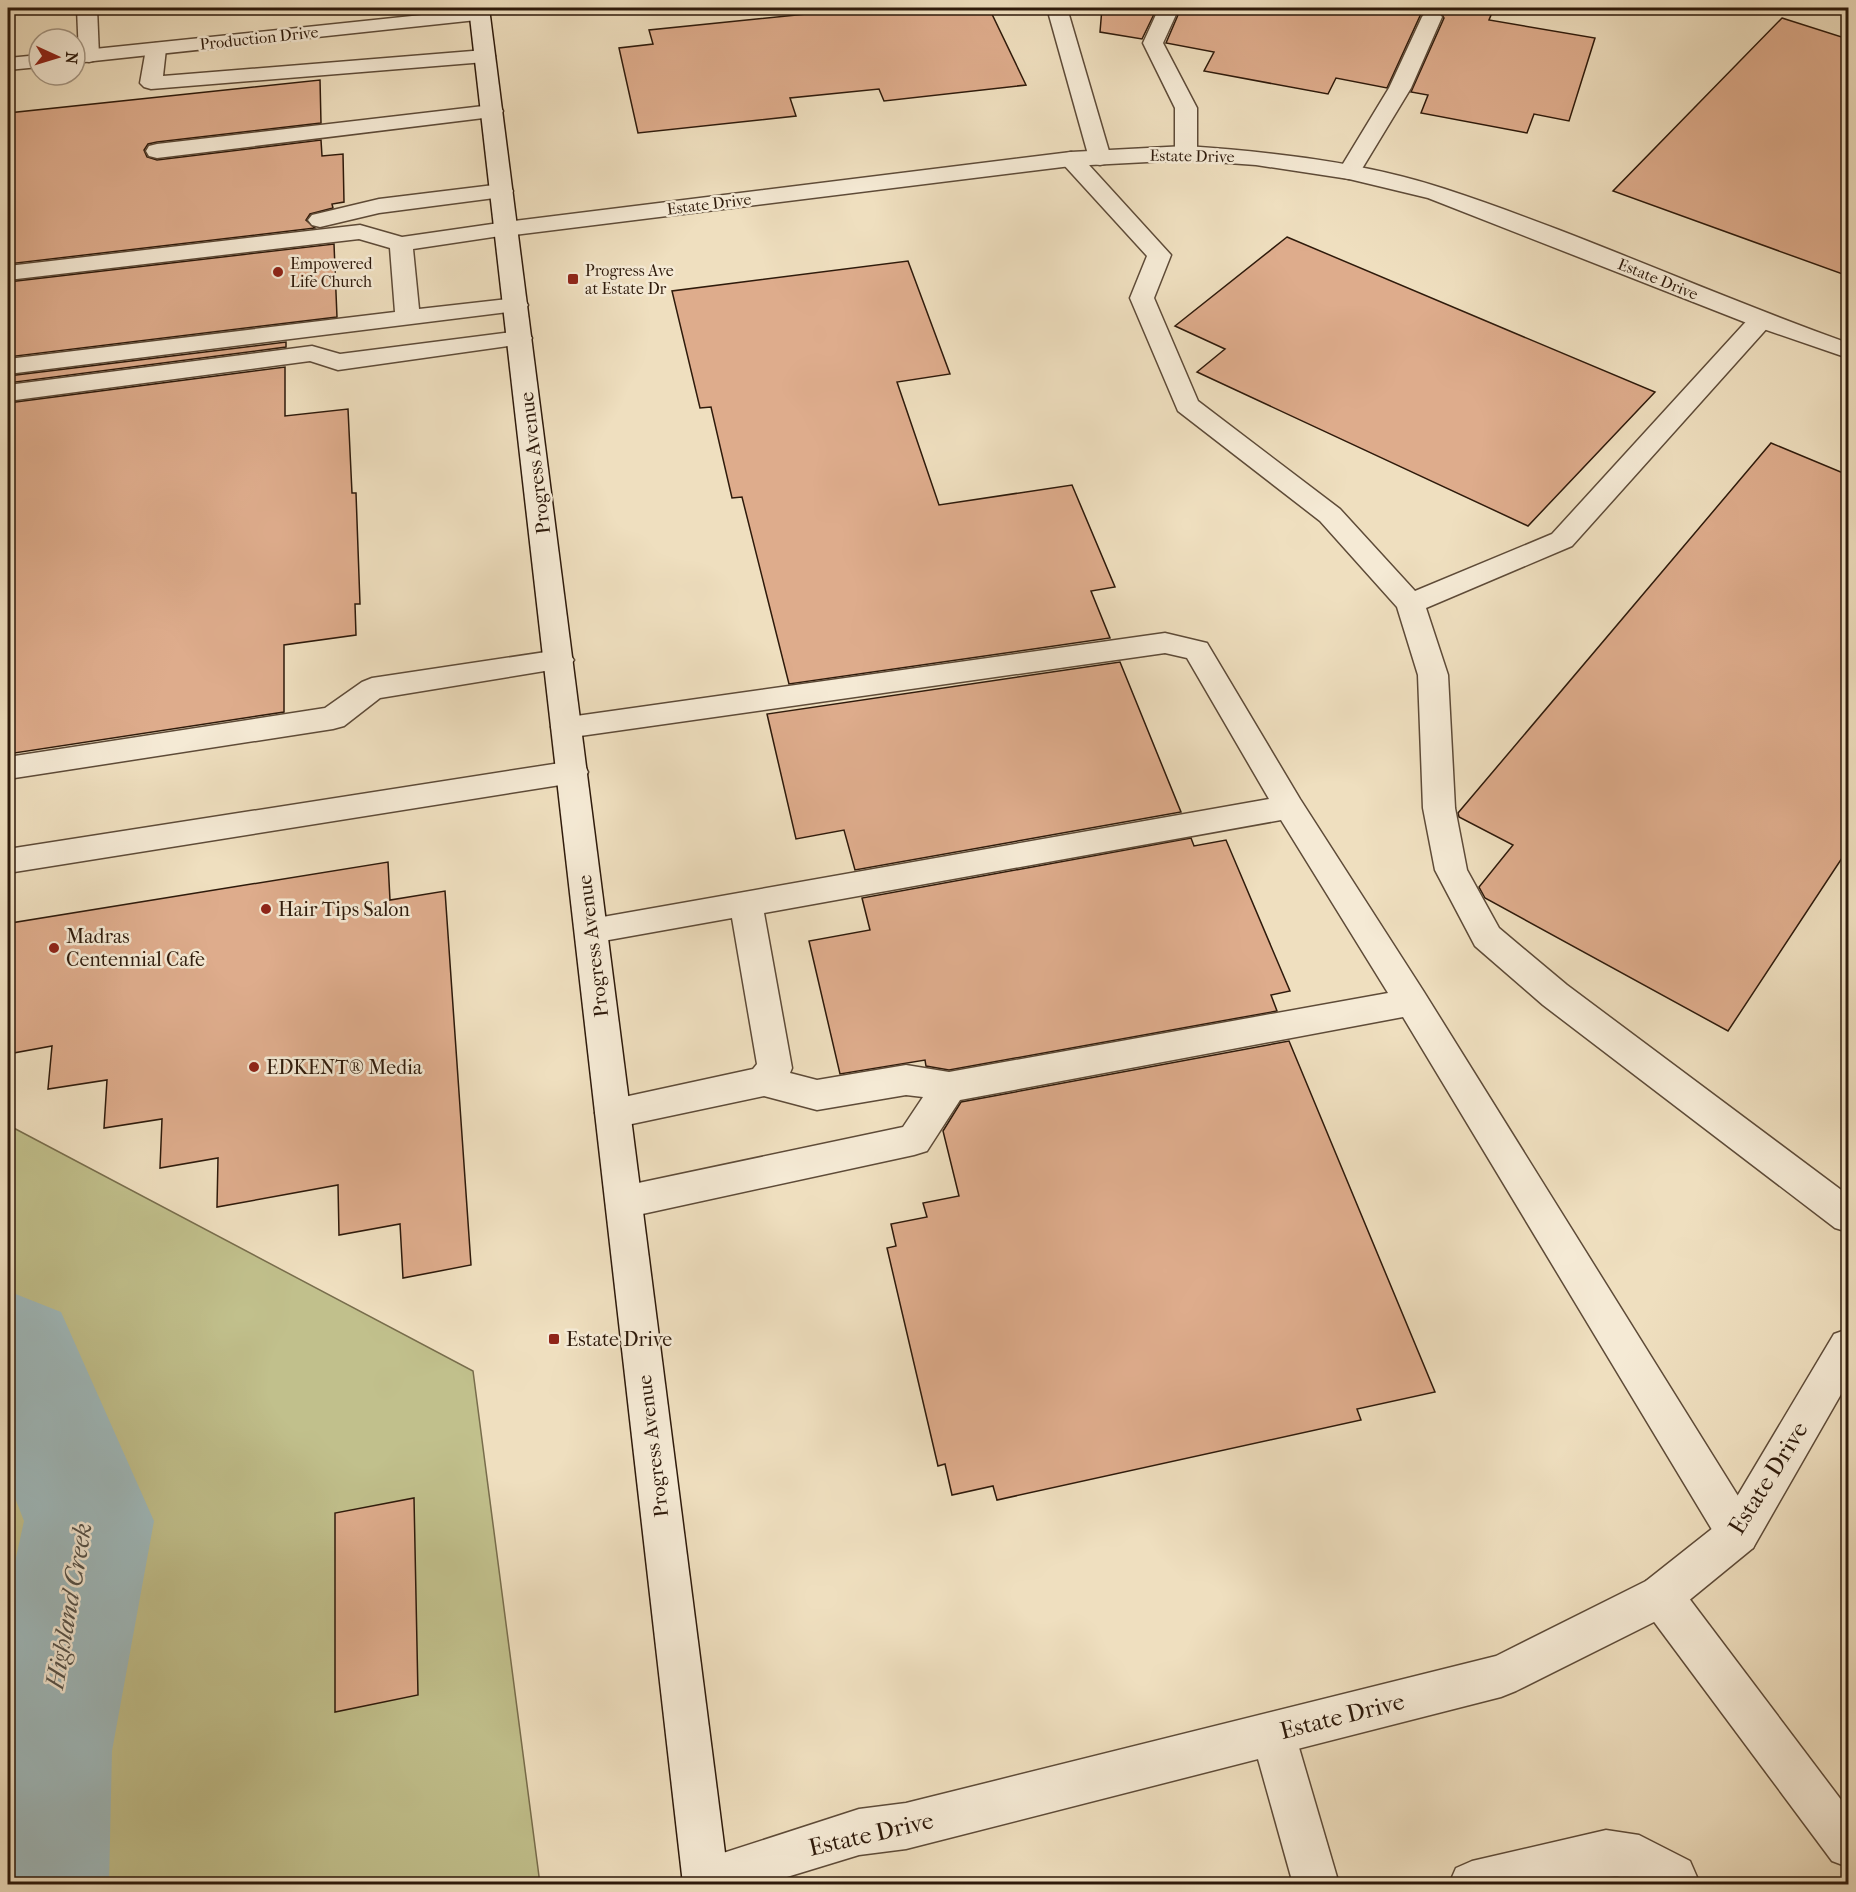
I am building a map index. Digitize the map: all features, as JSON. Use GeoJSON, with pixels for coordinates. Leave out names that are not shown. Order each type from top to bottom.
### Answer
{"type":"FeatureCollection","features":[{"type":"Feature","properties":{"kind":"street"},"geometry":{"type":"LineString","coordinates":[[85,27],[87,8]]}},
{"type":"Feature","properties":{"kind":"street"},"geometry":{"type":"LineString","coordinates":[[1057,8],[1086,159],[1159,255],[1143,298],[1187,405],[1330,515],[1410,604],[1432,675],[1439,808],[1451,870],[1487,937],[1555,995],[1848,1216]]}},
{"type":"Feature","properties":{"kind":"street"},"geometry":{"type":"LineString","coordinates":[[1169,8],[1153,43],[1186,108],[1186,153]]}},
{"type":"Feature","properties":{"kind":"street","name":"Production Drive"},"geometry":{"type":"LineString","coordinates":[[87,56],[479,11]]}},
{"type":"Feature","properties":{"kind":"street","name":"Progress Avenue"},"geometry":{"type":"LineString","coordinates":[[479,11],[706,1882]]}},
{"type":"Feature","properties":{"kind":"street"},"geometry":{"type":"LineString","coordinates":[[1348,172],[1400,88],[1432,17]]}},
{"type":"Feature","properties":{"kind":"street"},"geometry":{"type":"LineString","coordinates":[[156,49],[151,83],[485,56]]}},
{"type":"Feature","properties":{"kind":"street"},"geometry":{"type":"LineString","coordinates":[[8,64],[27,62]]}},
{"type":"Feature","properties":{"kind":"street"},"geometry":{"type":"LineString","coordinates":[[157,151],[492,111]]}},
{"type":"Feature","properties":{"kind":"street","name":"Estate Drive"},"geometry":{"type":"LineString","coordinates":[[401,244],[506,229],[1086,159],[1186,153],[1256,158],[1348,172],[1458,201],[1761,320],[1848,351]]}},
{"type":"Feature","properties":{"kind":"street"},"geometry":{"type":"LineString","coordinates":[[8,256],[297,225],[379,206],[502,191]]}},
{"type":"Feature","properties":{"kind":"street"},"geometry":{"type":"LineString","coordinates":[[8,273],[360,232],[401,244],[408,319]]}},
{"type":"Feature","properties":{"kind":"street"},"geometry":{"type":"LineString","coordinates":[[8,367],[408,319],[518,322]]}},
{"type":"Feature","properties":{"kind":"street"},"geometry":{"type":"LineString","coordinates":[[1410,604],[1562,540],[1761,320]]}},
{"type":"Feature","properties":{"kind":"street"},"geometry":{"type":"LineString","coordinates":[[8,393],[312,353],[338,362],[518,322]]}},
{"type":"Feature","properties":{"kind":"street"},"geometry":{"type":"LineString","coordinates":[[566,727],[1165,643],[1197,650],[1289,807],[1412,1002],[1738,1534]]}},
{"type":"Feature","properties":{"kind":"street"},"geometry":{"type":"LineString","coordinates":[[8,768],[333,718],[372,689],[559,660]]}},
{"type":"Feature","properties":{"kind":"street"},"geometry":{"type":"LineString","coordinates":[[8,861],[573,772]]}},
{"type":"Feature","properties":{"kind":"street"},"geometry":{"type":"LineString","coordinates":[[592,930],[1289,807]]}},
{"type":"Feature","properties":{"kind":"street"},"geometry":{"type":"LineString","coordinates":[[746,903],[775,1068],[764,1081]]}},
{"type":"Feature","properties":{"kind":"street"},"geometry":{"type":"LineString","coordinates":[[613,1113],[764,1081],[817,1095],[906,1080],[949,1087],[1412,1002]]}},
{"type":"Feature","properties":{"kind":"street"},"geometry":{"type":"LineString","coordinates":[[624,1202],[914,1140],[949,1087]]}},
{"type":"Feature","properties":{"kind":"street","name":"Estate Drive"},"geometry":{"type":"LineString","coordinates":[[706,1882],[859,1832],[906,1826],[1501,1676],[1661,1596],[1738,1534],[1845,1361]]}},
{"type":"Feature","properties":{"kind":"street"},"geometry":{"type":"LineString","coordinates":[[1661,1596],[1848,1845]]}},
{"type":"Feature","properties":{"kind":"street"},"geometry":{"type":"LineString","coordinates":[[1273,1734],[1316,1884]]}},
{"type":"Feature","properties":{"kind":"street"},"geometry":{"type":"LineString","coordinates":[[1473,1884],[1606,1853],[1639,1858],[1674,1877],[1677,1884]]}},
{"type":"Feature","properties":{"kind":"shaded area"},"geometry":{"type":"Polygon","coordinates":[[[8,1125],[473,1371],[540,1884],[8,1884],[8,1125]]]}},
{"type":"Feature","properties":{"kind":"building"},"geometry":{"type":"Polygon","coordinates":[[[866,8],[989,8],[1026,85],[884,101],[879,89],[790,98],[796,116],[638,133],[619,48],[653,44],[649,30],[866,8]]]}},
{"type":"Feature","properties":{"kind":"building"},"geometry":{"type":"Polygon","coordinates":[[[1102,8],[1157,8],[1142,39],[1100,32],[1102,8]]]}},
{"type":"Feature","properties":{"kind":"building"},"geometry":{"type":"Polygon","coordinates":[[[1181,8],[1494,8],[1489,20],[1595,38],[1569,121],[1534,114],[1527,133],[1421,113],[1428,95],[1411,92],[1444,18],[1440,11],[1431,9],[1424,11],[1420,16],[1387,88],[1336,78],[1328,94],[1204,71],[1214,52],[1166,43],[1181,8]]]}},
{"type":"Feature","properties":{"kind":"building"},"geometry":{"type":"Polygon","coordinates":[[[1782,18],[1848,39],[1848,276],[1613,191],[1782,18]]]}},
{"type":"Feature","properties":{"kind":"building"},"geometry":{"type":"Polygon","coordinates":[[[320,80],[321,123],[157,142],[148,144],[144,150],[147,157],[157,160],[321,140],[322,156],[343,154],[344,202],[332,204],[333,208],[310,214],[306,220],[315,228],[8,264],[8,113],[320,80]]]}},
{"type":"Feature","properties":{"kind":"building"},"geometry":{"type":"Polygon","coordinates":[[[1287,237],[1655,392],[1528,526],[1197,372],[1225,349],[1175,326],[1287,237]]]}},
{"type":"Feature","properties":{"kind":"building"},"geometry":{"type":"Polygon","coordinates":[[[334,244],[337,317],[8,357],[8,282],[334,244]]]}},
{"type":"Feature","properties":{"kind":"building"},"geometry":{"type":"Polygon","coordinates":[[[908,261],[950,374],[897,382],[939,505],[1072,485],[1115,587],[1091,591],[1110,638],[789,684],[742,497],[732,498],[711,407],[700,408],[672,291],[908,261]]]}},
{"type":"Feature","properties":{"kind":"building"},"geometry":{"type":"Polygon","coordinates":[[[286,342],[286,347],[8,383],[8,376],[286,342]]]}},
{"type":"Feature","properties":{"kind":"building"},"geometry":{"type":"Polygon","coordinates":[[[285,367],[285,416],[348,409],[352,493],[356,493],[360,604],[355,604],[356,635],[284,645],[284,712],[8,754],[8,403],[285,367]]]}},
{"type":"Feature","properties":{"kind":"building"},"geometry":{"type":"Polygon","coordinates":[[[1771,443],[1848,475],[1848,849],[1728,1031],[1485,898],[1479,887],[1513,845],[1459,817],[1458,813],[1771,443]]]}},
{"type":"Feature","properties":{"kind":"building"},"geometry":{"type":"Polygon","coordinates":[[[1120,662],[1181,812],[855,870],[844,830],[796,839],[767,714],[1120,662]]]}},
{"type":"Feature","properties":{"kind":"building"},"geometry":{"type":"Polygon","coordinates":[[[1191,838],[1194,846],[1226,840],[1290,991],[1271,995],[1277,1011],[949,1070],[926,1066],[925,1060],[840,1074],[809,941],[870,930],[862,898],[1191,838]]]}},
{"type":"Feature","properties":{"kind":"building","name":"EDKENT® Media"},"geometry":{"type":"Polygon","coordinates":[[[388,862],[390,900],[445,891],[471,1265],[403,1278],[400,1224],[339,1235],[338,1185],[217,1207],[218,1158],[160,1168],[162,1119],[104,1128],[107,1080],[48,1089],[52,1046],[8,1054],[8,953],[11,923],[388,862]]]}},
{"type":"Feature","properties":{"kind":"building"},"geometry":{"type":"Polygon","coordinates":[[[1289,1041],[1435,1392],[1357,1409],[1361,1420],[997,1500],[993,1486],[952,1495],[945,1464],[938,1466],[887,1248],[896,1246],[891,1224],[927,1217],[923,1203],[959,1196],[943,1131],[961,1102],[1289,1041]]]}},
{"type":"Feature","properties":{"kind":"building"},"geometry":{"type":"Polygon","coordinates":[[[414,1498],[418,1695],[335,1712],[335,1513],[414,1498]]]}},
{"type":"Feature","properties":{"kind":"waterway","name":"Highland Creek"},"geometry":{"type":"LineString","coordinates":[[8,1348],[18,1352],[89,1521],[42,1751],[36,1884]]}},
{"type":"Feature","properties":{"kind":"place","name":"Empowered Life Church"},"geometry":{"type":"Point","coordinates":[278,272]}},
{"type":"Feature","properties":{"kind":"place","name":"Progress Ave at Estate Dr"},"geometry":{"type":"Point","coordinates":[573,279]}},
{"type":"Feature","properties":{"kind":"place","name":"Hair Tips Salon"},"geometry":{"type":"Point","coordinates":[266,909]}},
{"type":"Feature","properties":{"kind":"place","name":"Madras Centennial Cafe"},"geometry":{"type":"Point","coordinates":[54,948]}},
{"type":"Feature","properties":{"kind":"place","name":"EDKENT® Media"},"geometry":{"type":"Point","coordinates":[254,1067]}},
{"type":"Feature","properties":{"kind":"place","name":"Estate Drive"},"geometry":{"type":"Point","coordinates":[554,1339]}}]}
